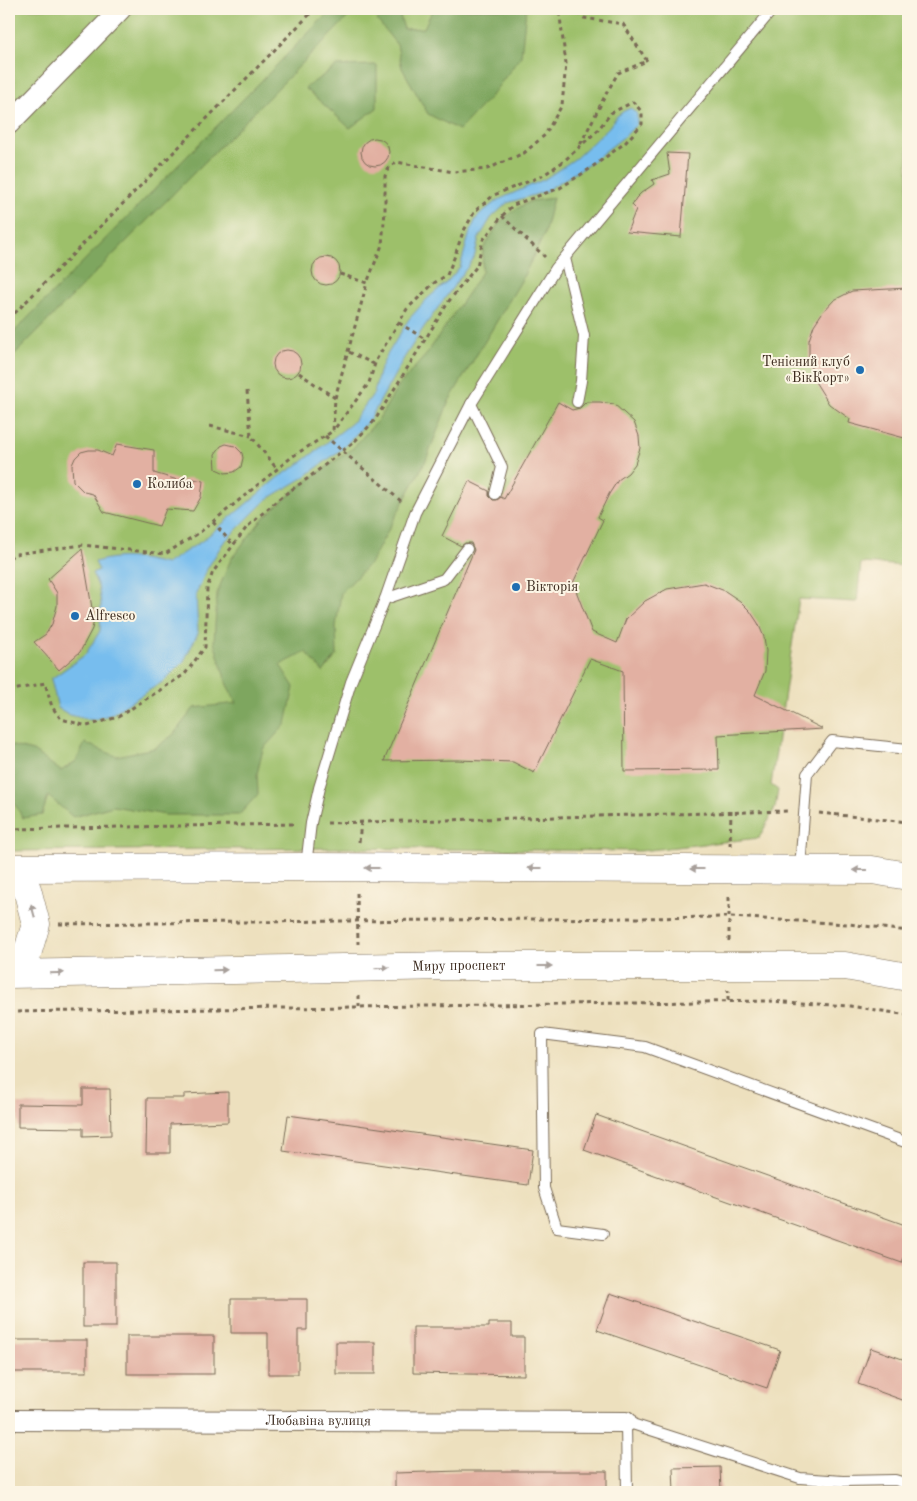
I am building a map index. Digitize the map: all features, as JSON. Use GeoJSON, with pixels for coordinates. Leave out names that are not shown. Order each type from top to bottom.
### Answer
{"type":"FeatureCollection","features":[{"type":"Feature","properties":{"kind":"main road"},"geometry":{"type":"LineString","coordinates":[[9,870],[306,867],[730,869],[872,870],[908,876]]}},
{"type":"Feature","properties":{"kind":"main road"},"geometry":{"type":"LineString","coordinates":[[9,870],[27,889],[36,924],[28,951],[9,966]]}},
{"type":"Feature","properties":{"kind":"main road","name":"Миру проспект"},"geometry":{"type":"LineString","coordinates":[[9,974],[451,966],[845,966],[908,977]]}},
{"type":"Feature","properties":{"kind":"street"},"geometry":{"type":"LineString","coordinates":[[9,124],[121,9]]}},
{"type":"Feature","properties":{"kind":"street","name":"Любавіна вулиця"},"geometry":{"type":"LineString","coordinates":[[9,1420],[626,1422]]}},
{"type":"Feature","properties":{"kind":"lane"},"geometry":{"type":"LineString","coordinates":[[306,867],[311,823],[319,788],[351,682],[385,599],[415,513],[471,404],[556,268],[773,9]]}},
{"type":"Feature","properties":{"kind":"lane"},"geometry":{"type":"LineString","coordinates":[[565,258],[584,336],[582,381],[577,402]]}},
{"type":"Feature","properties":{"kind":"lane"},"geometry":{"type":"LineString","coordinates":[[471,404],[502,467],[495,494]]}},
{"type":"Feature","properties":{"kind":"lane"},"geometry":{"type":"LineString","coordinates":[[385,599],[444,579],[467,550]]}},
{"type":"Feature","properties":{"kind":"lane"},"geometry":{"type":"LineString","coordinates":[[800,870],[807,774],[832,741],[908,748]]}},
{"type":"Feature","properties":{"kind":"lane"},"geometry":{"type":"LineString","coordinates":[[602,1234],[557,1228],[544,1188],[542,1034],[645,1047],[908,1143]]}},
{"type":"Feature","properties":{"kind":"lane"},"geometry":{"type":"LineString","coordinates":[[627,1492],[626,1422],[800,1478],[843,1481],[895,1480],[908,1484]]}},
{"type":"Feature","properties":{"kind":"path"},"geometry":{"type":"LineString","coordinates":[[9,319],[315,9]]}},
{"type":"Feature","properties":{"kind":"path"},"geometry":{"type":"LineString","coordinates":[[333,431],[335,398],[367,283],[382,245],[388,168],[396,162],[454,172],[487,169],[524,153],[545,135],[562,105],[566,64],[559,9]]}},
{"type":"Feature","properties":{"kind":"path"},"geometry":{"type":"LineString","coordinates":[[570,9],[584,18],[623,24],[647,61],[618,73],[579,147]]}},
{"type":"Feature","properties":{"kind":"path"},"geometry":{"type":"LineString","coordinates":[[9,558],[15,554],[83,545],[165,554],[199,533],[293,456],[333,431],[368,383],[374,364],[407,309],[434,283],[447,274],[463,232],[475,211],[494,195],[542,176],[564,161],[597,131],[611,113],[632,102],[642,112],[642,124],[625,143],[560,188],[514,205],[502,216],[483,240],[477,266],[449,301],[375,420],[356,441],[281,497],[247,527],[213,572],[207,588],[205,647],[185,674],[118,717],[87,726],[61,718],[52,707],[45,683],[9,692]]}},
{"type":"Feature","properties":{"kind":"path"},"geometry":{"type":"LineString","coordinates":[[502,216],[556,268]]}},
{"type":"Feature","properties":{"kind":"path"},"geometry":{"type":"LineString","coordinates":[[340,274],[367,283]]}},
{"type":"Feature","properties":{"kind":"path"},"geometry":{"type":"LineString","coordinates":[[398,323],[425,339]]}},
{"type":"Feature","properties":{"kind":"path"},"geometry":{"type":"LineString","coordinates":[[348,352],[374,364]]}},
{"type":"Feature","properties":{"kind":"path"},"geometry":{"type":"LineString","coordinates":[[299,373],[335,398]]}},
{"type":"Feature","properties":{"kind":"path"},"geometry":{"type":"LineString","coordinates":[[247,391],[251,436],[278,469]]}},
{"type":"Feature","properties":{"kind":"path"},"geometry":{"type":"LineString","coordinates":[[210,426],[251,436]]}},
{"type":"Feature","properties":{"kind":"path"},"geometry":{"type":"LineString","coordinates":[[325,436],[415,513]]}},
{"type":"Feature","properties":{"kind":"path"},"geometry":{"type":"LineString","coordinates":[[212,522],[233,545]]}},
{"type":"Feature","properties":{"kind":"path"},"geometry":{"type":"LineString","coordinates":[[9,829],[361,822],[731,811],[803,811],[908,822]]}},
{"type":"Feature","properties":{"kind":"path"},"geometry":{"type":"LineString","coordinates":[[728,1002],[731,811]]}},
{"type":"Feature","properties":{"kind":"path"},"geometry":{"type":"LineString","coordinates":[[358,1007],[359,968],[356,868],[361,822]]}},
{"type":"Feature","properties":{"kind":"path"},"geometry":{"type":"LineString","coordinates":[[36,924],[729,917],[848,924],[908,931]]}},
{"type":"Feature","properties":{"kind":"path"},"geometry":{"type":"LineString","coordinates":[[9,1012],[769,1001],[850,1006],[908,1015]]}},
{"type":"Feature","properties":{"kind":"green space"},"geometry":{"type":"Polygon","coordinates":[[[9,9],[908,9],[908,566],[861,563],[857,602],[799,599],[771,785],[778,790],[775,808],[759,838],[640,851],[335,848],[9,851],[9,9]]]}},
{"type":"Feature","properties":{"kind":"green space"},"geometry":{"type":"Polygon","coordinates":[[[332,9],[356,9],[9,360],[9,337],[332,9]]]}},
{"type":"Feature","properties":{"kind":"green space"},"geometry":{"type":"Polygon","coordinates":[[[387,9],[398,9],[404,29],[424,28],[433,9],[526,9],[521,56],[491,96],[459,130],[428,114],[402,68],[397,45],[377,20],[387,9]]]}},
{"type":"Feature","properties":{"kind":"green space"},"geometry":{"type":"Polygon","coordinates":[[[377,65],[377,108],[350,128],[305,88],[337,66],[377,65]]]}},
{"type":"Feature","properties":{"kind":"green space"},"geometry":{"type":"Polygon","coordinates":[[[553,198],[544,235],[521,281],[449,401],[426,460],[371,562],[341,593],[336,626],[337,655],[323,672],[306,652],[280,665],[294,687],[286,724],[263,749],[257,774],[258,794],[239,815],[166,815],[113,806],[73,817],[48,796],[42,815],[23,818],[9,794],[9,745],[33,751],[61,771],[76,761],[85,743],[116,756],[155,748],[173,735],[194,708],[237,703],[227,685],[214,642],[217,593],[231,559],[264,517],[300,486],[352,449],[378,420],[399,385],[426,355],[482,272],[483,249],[499,223],[514,210],[531,201],[553,198]]]}},
{"type":"Feature","properties":{"kind":"water"},"geometry":{"type":"Polygon","coordinates":[[[631,108],[637,114],[637,124],[626,135],[589,164],[544,192],[507,203],[491,218],[479,238],[474,258],[424,327],[404,358],[370,419],[342,449],[303,478],[266,500],[223,543],[207,569],[196,594],[198,633],[184,661],[164,681],[110,715],[92,720],[70,715],[58,708],[51,679],[85,655],[100,631],[101,603],[98,586],[92,573],[99,570],[95,562],[114,558],[130,558],[166,564],[202,541],[276,479],[302,462],[352,423],[374,393],[379,372],[387,355],[409,319],[460,267],[470,232],[476,219],[498,200],[545,179],[576,158],[609,127],[616,117],[631,108]]]}},
{"type":"Feature","properties":{"kind":"building"},"geometry":{"type":"Polygon","coordinates":[[[375,138],[385,142],[389,152],[385,162],[375,166],[365,162],[361,152],[365,142],[375,138]]]}},
{"type":"Feature","properties":{"kind":"building"},"geometry":{"type":"Polygon","coordinates":[[[667,153],[688,154],[681,237],[627,232],[636,209],[632,205],[636,198],[654,184],[652,180],[670,174],[667,153]]]}},
{"type":"Feature","properties":{"kind":"building"},"geometry":{"type":"Polygon","coordinates":[[[326,257],[336,261],[340,271],[336,281],[326,285],[316,281],[312,271],[316,261],[326,257]]]}},
{"type":"Feature","properties":{"kind":"building","name":"Тенісний клуб «ВікКорт»"},"geometry":{"type":"Polygon","coordinates":[[[908,288],[908,439],[849,423],[850,419],[829,404],[814,380],[809,360],[809,340],[814,325],[834,300],[852,291],[908,288]]]}},
{"type":"Feature","properties":{"kind":"building"},"geometry":{"type":"Polygon","coordinates":[[[287,350],[297,354],[301,364],[297,374],[287,378],[277,374],[273,364],[277,354],[287,350]]]}},
{"type":"Feature","properties":{"kind":"building","name":"Вікторія"},"geometry":{"type":"Polygon","coordinates":[[[558,402],[572,410],[580,408],[586,402],[614,404],[634,422],[639,436],[640,448],[635,464],[628,473],[618,480],[609,494],[598,517],[603,520],[573,583],[592,632],[617,643],[626,619],[645,601],[667,589],[704,583],[725,591],[740,601],[750,611],[764,637],[766,651],[765,671],[755,695],[823,729],[718,735],[719,770],[624,771],[623,671],[590,659],[534,773],[513,762],[457,760],[384,761],[474,550],[471,543],[465,543],[461,546],[442,536],[469,481],[489,491],[489,496],[493,500],[501,497],[504,499],[558,402]]]}},
{"type":"Feature","properties":{"kind":"building","name":"Колиба"},"geometry":{"type":"Polygon","coordinates":[[[117,444],[154,450],[154,473],[181,481],[189,478],[203,481],[201,497],[193,511],[166,509],[159,526],[104,512],[93,494],[84,492],[73,481],[72,465],[75,458],[81,452],[89,450],[98,450],[112,456],[117,444]]]}},
{"type":"Feature","properties":{"kind":"building"},"geometry":{"type":"Polygon","coordinates":[[[226,444],[235,446],[242,453],[241,467],[234,472],[225,473],[216,469],[215,454],[221,446],[226,444]]]}},
{"type":"Feature","properties":{"kind":"building","name":"Alfresco"},"geometry":{"type":"Polygon","coordinates":[[[82,549],[92,608],[97,608],[92,629],[80,652],[59,670],[34,642],[46,634],[52,624],[57,606],[57,593],[48,579],[82,549]]]}},
{"type":"Feature","properties":{"kind":"building"},"geometry":{"type":"Polygon","coordinates":[[[83,1089],[110,1089],[111,1135],[83,1136],[83,1128],[18,1127],[18,1104],[83,1105],[83,1089]]]}},
{"type":"Feature","properties":{"kind":"building"},"geometry":{"type":"Polygon","coordinates":[[[228,1092],[228,1122],[170,1124],[170,1153],[146,1153],[147,1098],[184,1098],[184,1094],[228,1092]]]}},
{"type":"Feature","properties":{"kind":"building"},"geometry":{"type":"Polygon","coordinates":[[[288,1115],[533,1150],[528,1185],[283,1151],[288,1115]]]}},
{"type":"Feature","properties":{"kind":"building"},"geometry":{"type":"Polygon","coordinates":[[[596,1115],[908,1226],[908,1245],[902,1263],[584,1150],[596,1115]]]}},
{"type":"Feature","properties":{"kind":"building"},"geometry":{"type":"Polygon","coordinates":[[[83,1262],[116,1262],[116,1327],[83,1327],[83,1262]]]}},
{"type":"Feature","properties":{"kind":"building"},"geometry":{"type":"Polygon","coordinates":[[[610,1293],[780,1350],[767,1388],[597,1330],[610,1293]]]}},
{"type":"Feature","properties":{"kind":"building"},"geometry":{"type":"Polygon","coordinates":[[[231,1299],[307,1299],[307,1330],[298,1330],[298,1374],[268,1374],[268,1333],[231,1333],[231,1299]]]}},
{"type":"Feature","properties":{"kind":"building"},"geometry":{"type":"Polygon","coordinates":[[[489,1323],[512,1323],[512,1337],[524,1337],[524,1375],[413,1373],[413,1327],[489,1327],[489,1323]]]}},
{"type":"Feature","properties":{"kind":"building"},"geometry":{"type":"Polygon","coordinates":[[[127,1336],[214,1336],[214,1374],[127,1374],[127,1336]]]}},
{"type":"Feature","properties":{"kind":"building"},"geometry":{"type":"Polygon","coordinates":[[[13,1340],[87,1340],[87,1372],[13,1372],[13,1340]]]}},
{"type":"Feature","properties":{"kind":"building"},"geometry":{"type":"Polygon","coordinates":[[[336,1342],[375,1342],[375,1374],[336,1374],[336,1342]]]}},
{"type":"Feature","properties":{"kind":"building"},"geometry":{"type":"Polygon","coordinates":[[[871,1348],[908,1361],[908,1402],[858,1384],[871,1348]]]}},
{"type":"Feature","properties":{"kind":"building"},"geometry":{"type":"Polygon","coordinates":[[[720,1467],[721,1492],[674,1492],[673,1468],[720,1467]]]}},
{"type":"Feature","properties":{"kind":"building"},"geometry":{"type":"Polygon","coordinates":[[[607,1471],[607,1492],[395,1492],[395,1473],[607,1471]]]}},
{"type":"Feature","properties":{"kind":"place","name":"Тенісний клуб «ВікКорт»"},"geometry":{"type":"Point","coordinates":[860,370]}},
{"type":"Feature","properties":{"kind":"place","name":"Колиба"},"geometry":{"type":"Point","coordinates":[137,484]}},
{"type":"Feature","properties":{"kind":"place","name":"Вікторія"},"geometry":{"type":"Point","coordinates":[516,587]}},
{"type":"Feature","properties":{"kind":"place","name":"Alfresco"},"geometry":{"type":"Point","coordinates":[75,616]}}]}
